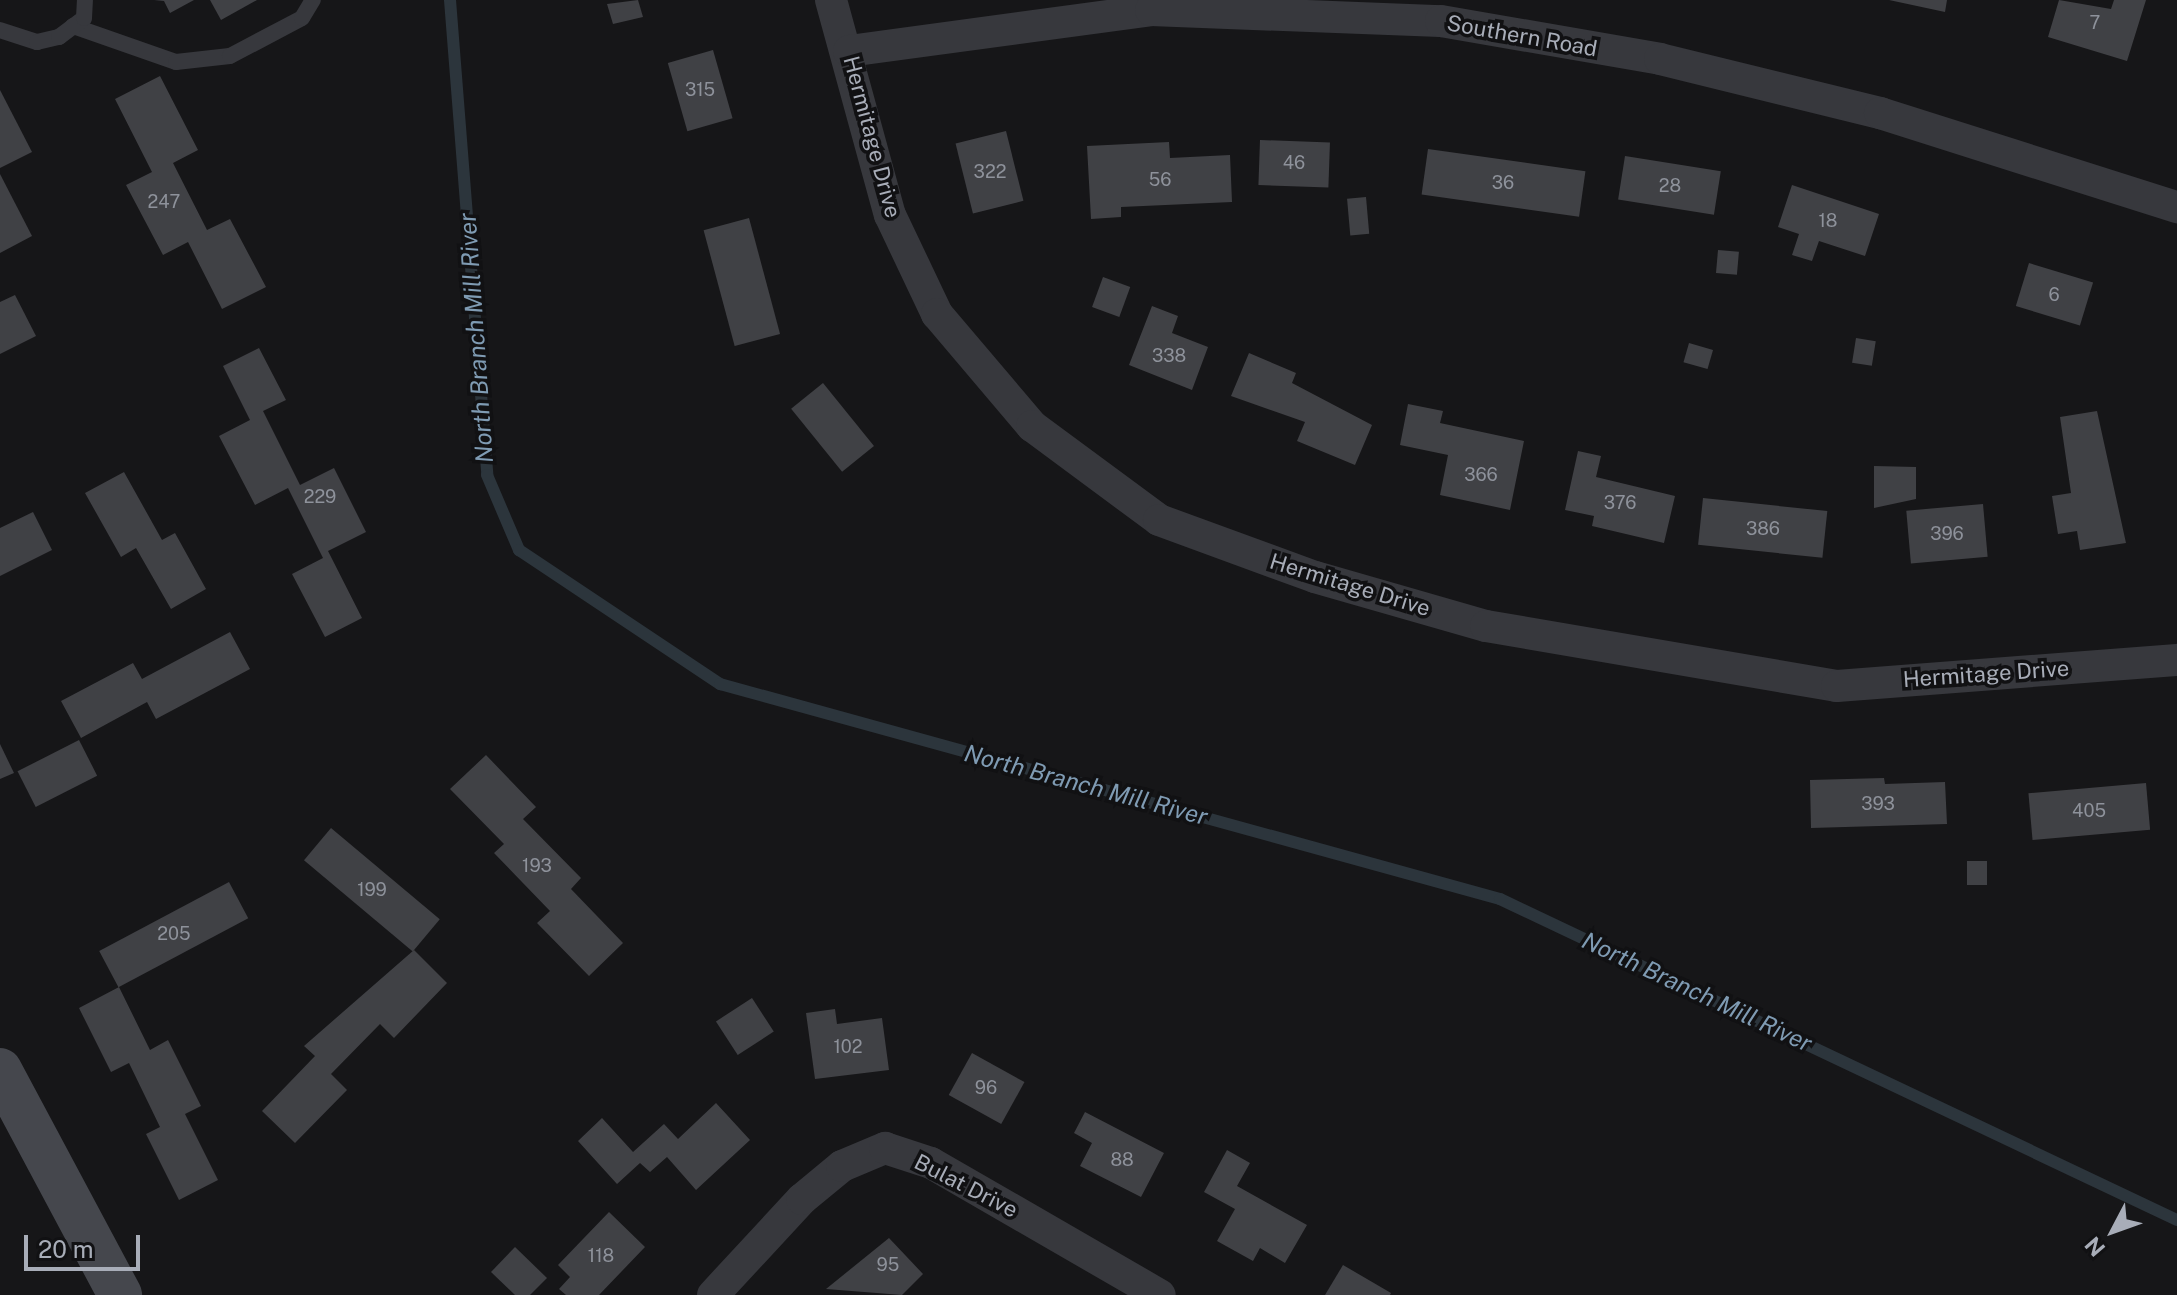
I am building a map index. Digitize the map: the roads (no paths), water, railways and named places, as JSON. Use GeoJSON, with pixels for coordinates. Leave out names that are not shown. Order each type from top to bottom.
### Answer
{"type":"FeatureCollection","features":[{"type":"Feature","properties":{"kind":"main road"},"geometry":{"type":"LineString","coordinates":[[0,1070],[120,1295]]}},
{"type":"Feature","properties":{"kind":"street","name":"Hermitage Drive"},"geometry":{"type":"LineString","coordinates":[[831,0],[849,51],[890,215],[937,314],[1032,426],[1159,520],[1315,577],[1486,626],[1837,686],[2177,660]]}},
{"type":"Feature","properties":{"kind":"street","name":"Southern Road"},"geometry":{"type":"LineString","coordinates":[[849,51],[1151,10],[1441,21],[1660,59],[1880,113],[2177,207]]}},
{"type":"Feature","properties":{"kind":"street","name":"Bulat Drive"},"geometry":{"type":"LineString","coordinates":[[713,1295],[812,1191],[842,1166],[885,1148],[931,1163],[1160,1295]]}},
{"type":"Feature","properties":{"kind":"lane"},"geometry":{"type":"LineString","coordinates":[[0,30],[37,42],[84,18],[85,0]]}},
{"type":"Feature","properties":{"kind":"lane"},"geometry":{"type":"LineString","coordinates":[[73,26],[176,62],[230,56],[302,18],[313,0]]}},
{"type":"Feature","properties":{"kind":"waterway","name":"North Branch Mill River"},"geometry":{"type":"LineString","coordinates":[[450,0],[487,475],[519,550],[720,684],[1500,899],[2177,1220]]}}]}
